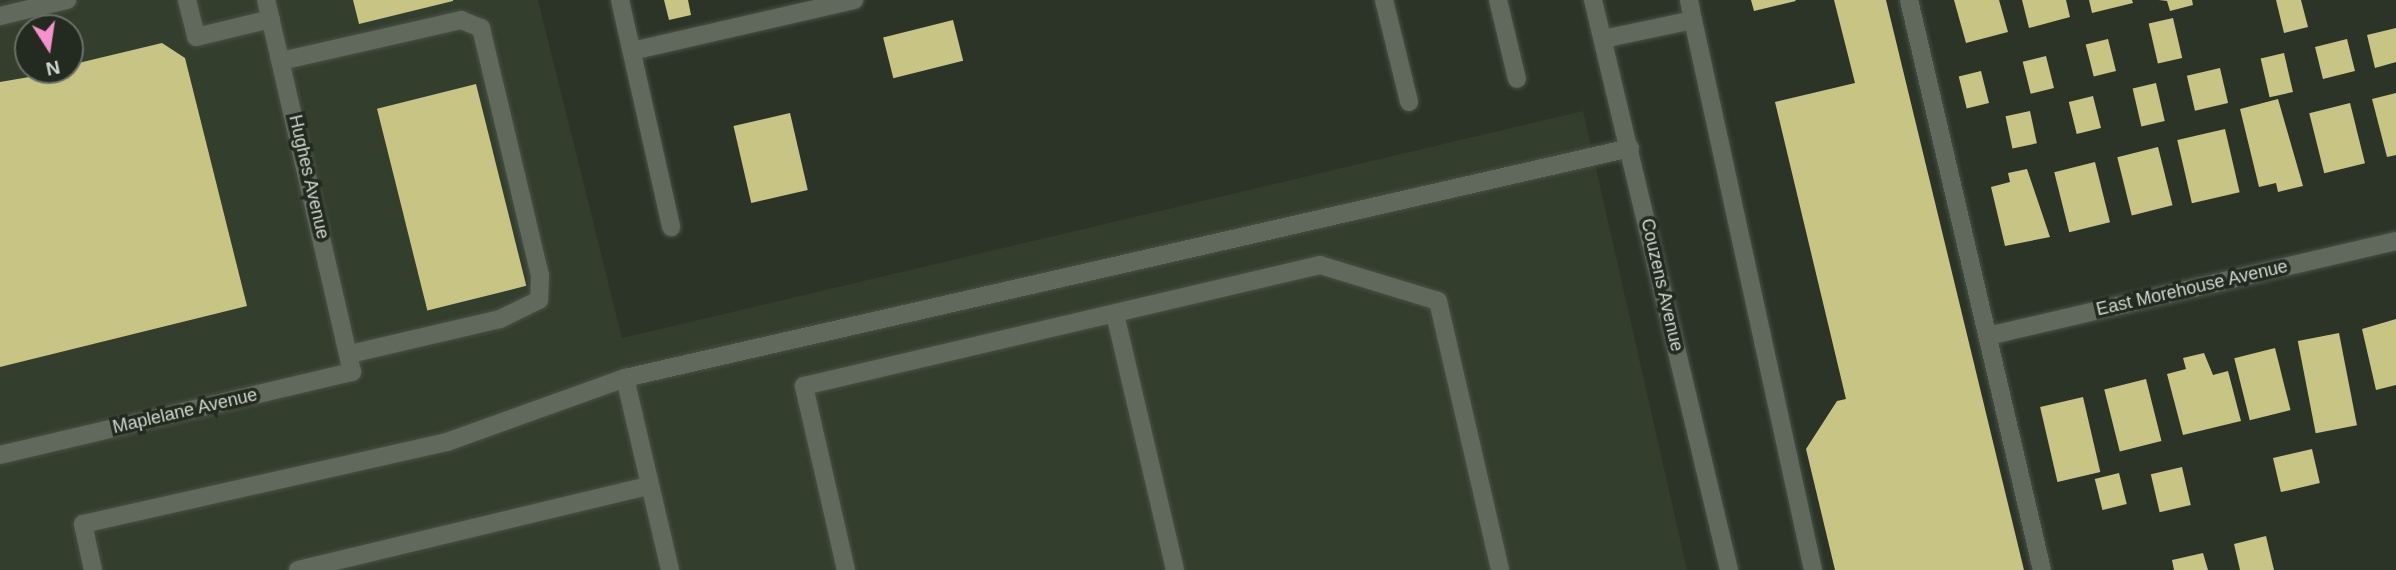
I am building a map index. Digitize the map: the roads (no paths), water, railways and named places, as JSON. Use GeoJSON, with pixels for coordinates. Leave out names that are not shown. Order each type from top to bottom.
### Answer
{"type":"FeatureCollection","features":[{"type":"Feature","properties":{"kind":"street"},"geometry":{"type":"LineString","coordinates":[[0,16],[67,0]]}},
{"type":"Feature","properties":{"kind":"street"},"geometry":{"type":"LineString","coordinates":[[187,0],[196,37],[271,19]]}},
{"type":"Feature","properties":{"kind":"street","name":"Hughes Avenue"},"geometry":{"type":"LineString","coordinates":[[267,0],[349,354]]}},
{"type":"Feature","properties":{"kind":"street"},"geometry":{"type":"LineString","coordinates":[[620,0],[671,227]]}},
{"type":"Feature","properties":{"kind":"street"},"geometry":{"type":"LineString","coordinates":[[632,51],[802,6],[854,0]]}},
{"type":"Feature","properties":{"kind":"street"},"geometry":{"type":"LineString","coordinates":[[1384,0],[1409,102]]}},
{"type":"Feature","properties":{"kind":"street"},"geometry":{"type":"LineString","coordinates":[[1498,0],[1517,79]]}},
{"type":"Feature","properties":{"kind":"street","name":"Couzens Avenue"},"geometry":{"type":"LineString","coordinates":[[1593,0],[1729,570]]}},
{"type":"Feature","properties":{"kind":"street"},"geometry":{"type":"LineString","coordinates":[[1689,0],[1813,570]]}},
{"type":"Feature","properties":{"kind":"street"},"geometry":{"type":"LineString","coordinates":[[1909,0],[2042,570]]}},
{"type":"Feature","properties":{"kind":"street"},"geometry":{"type":"LineString","coordinates":[[281,61],[461,20],[481,28],[540,275],[539,300],[500,319],[349,354]]}},
{"type":"Feature","properties":{"kind":"street"},"geometry":{"type":"LineString","coordinates":[[1603,39],[1693,20]]}},
{"type":"Feature","properties":{"kind":"street"},"geometry":{"type":"LineString","coordinates":[[93,570],[83,524],[447,442],[625,378],[1630,148]]}},
{"type":"Feature","properties":{"kind":"street","name":"East Morehouse Avenue"},"geometry":{"type":"LineString","coordinates":[[1988,336],[2396,241]]}},
{"type":"Feature","properties":{"kind":"street"},"geometry":{"type":"LineString","coordinates":[[846,570],[804,386],[1320,265],[1438,301],[1500,570]]}},
{"type":"Feature","properties":{"kind":"street"},"geometry":{"type":"LineString","coordinates":[[1115,314],[1175,570]]}},
{"type":"Feature","properties":{"kind":"street","name":"Maplelane Avenue"},"geometry":{"type":"LineString","coordinates":[[0,455],[352,372],[349,354]]}},
{"type":"Feature","properties":{"kind":"street"},"geometry":{"type":"LineString","coordinates":[[625,378],[670,570]]}},
{"type":"Feature","properties":{"kind":"street"},"geometry":{"type":"LineString","coordinates":[[298,570],[649,486]]}}]}
